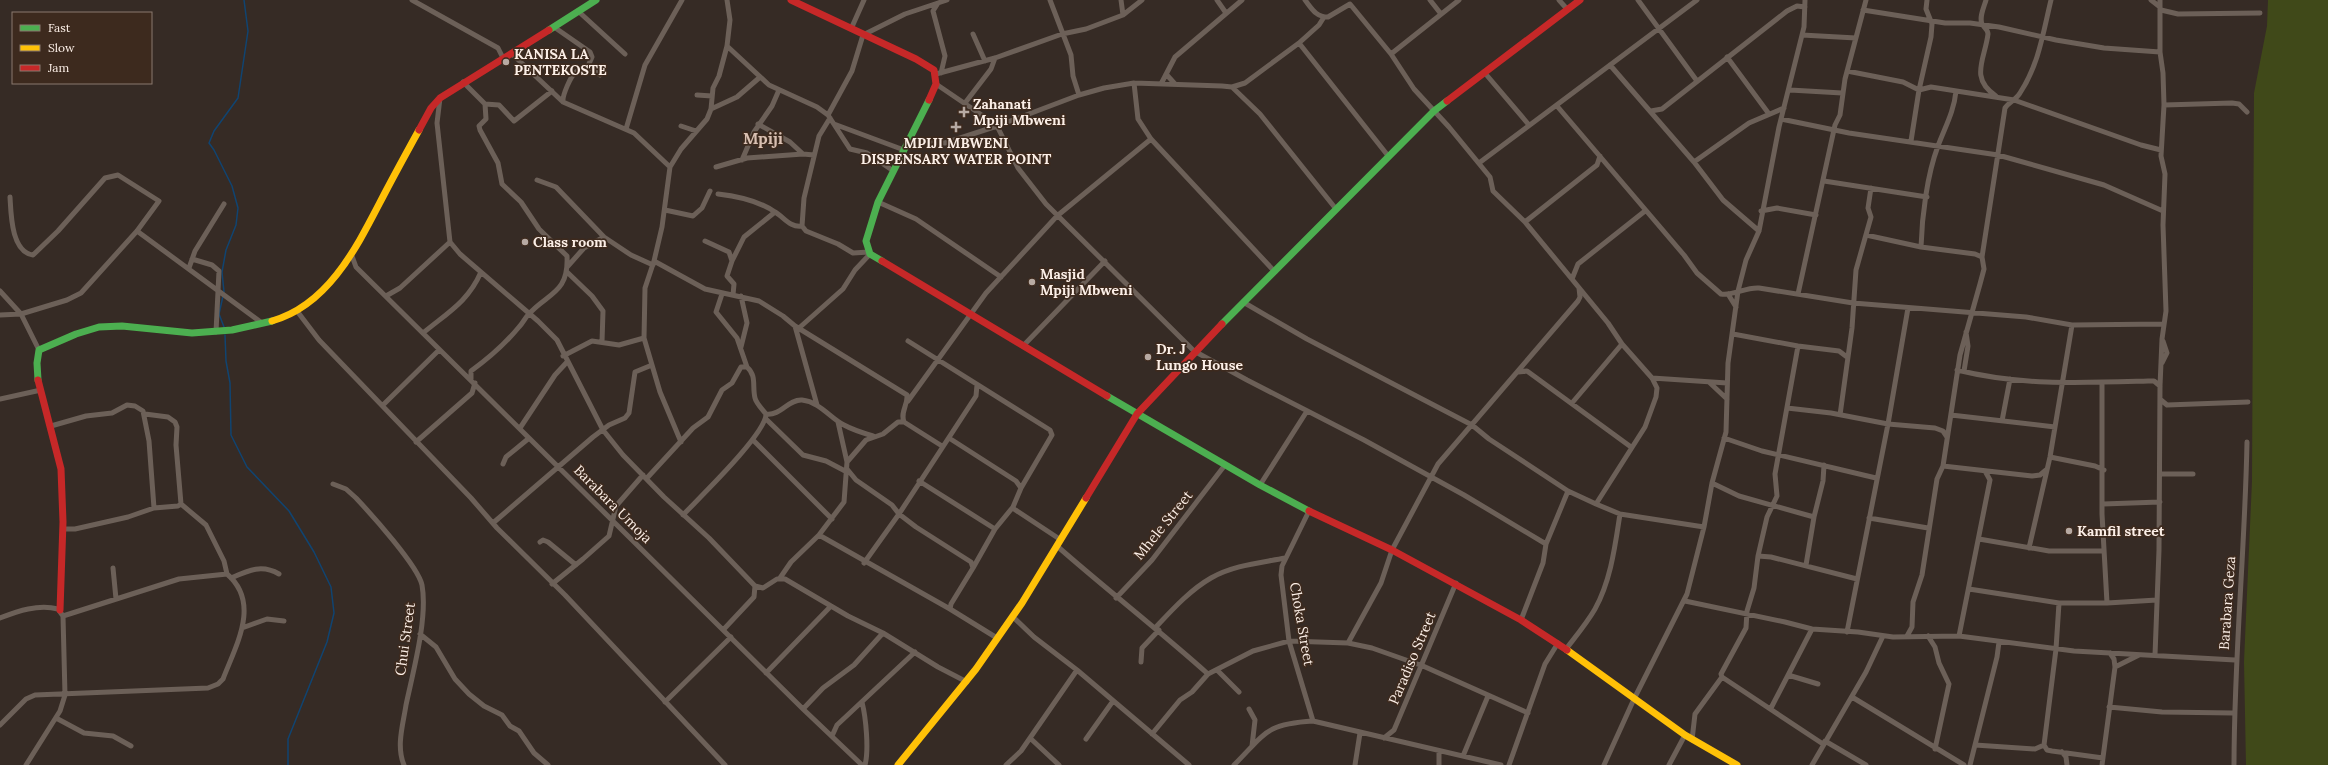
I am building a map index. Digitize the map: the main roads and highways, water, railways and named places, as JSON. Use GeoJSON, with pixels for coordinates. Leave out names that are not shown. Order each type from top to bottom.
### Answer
{"type":"FeatureCollection","features":[{"type":"Feature","properties":{"kind":"waterway"},"geometry":{"type":"LineString","coordinates":[[224,292],[222,272],[226,250],[236,225],[238,208],[232,186],[209,143],[214,131],[238,98],[248,31],[244,0]]}},
{"type":"Feature","properties":{"kind":"waterway"},"geometry":{"type":"LineString","coordinates":[[223,296],[219,314],[224,327]]}},
{"type":"Feature","properties":{"kind":"waterway"},"geometry":{"type":"LineString","coordinates":[[225,335],[226,361],[230,383],[231,435],[247,467],[289,511],[314,552],[331,587],[334,613],[327,642],[288,739],[288,765]]}},
{"type":"Feature","properties":{"kind":"place","name":"KANISA LA PENTEKOSTE"},"geometry":{"type":"Point","coordinates":[506,62]}},
{"type":"Feature","properties":{"kind":"place","name":"Zahanati Mpiji Mbweni"},"geometry":{"type":"Point","coordinates":[964,112]}},
{"type":"Feature","properties":{"kind":"place","name":"MPIJI MBWENI DISPENSARY WATER POINT"},"geometry":{"type":"Point","coordinates":[956,127]}},
{"type":"Feature","properties":{"kind":"place","name":"Class room"},"geometry":{"type":"Point","coordinates":[525,242]}},
{"type":"Feature","properties":{"kind":"place","name":"Masjid Mpiji Mbweni"},"geometry":{"type":"Point","coordinates":[1032,282]}},
{"type":"Feature","properties":{"kind":"place","name":"Dr. J Lungo House"},"geometry":{"type":"Point","coordinates":[1148,357]}},
{"type":"Feature","properties":{"kind":"place","name":"Kamfil street"},"geometry":{"type":"Point","coordinates":[2069,531]}},
{"type":"Feature","properties":{"kind":"district","name":"Mpiji"},"geometry":{"type":"Point","coordinates":[763,138]}}]}
